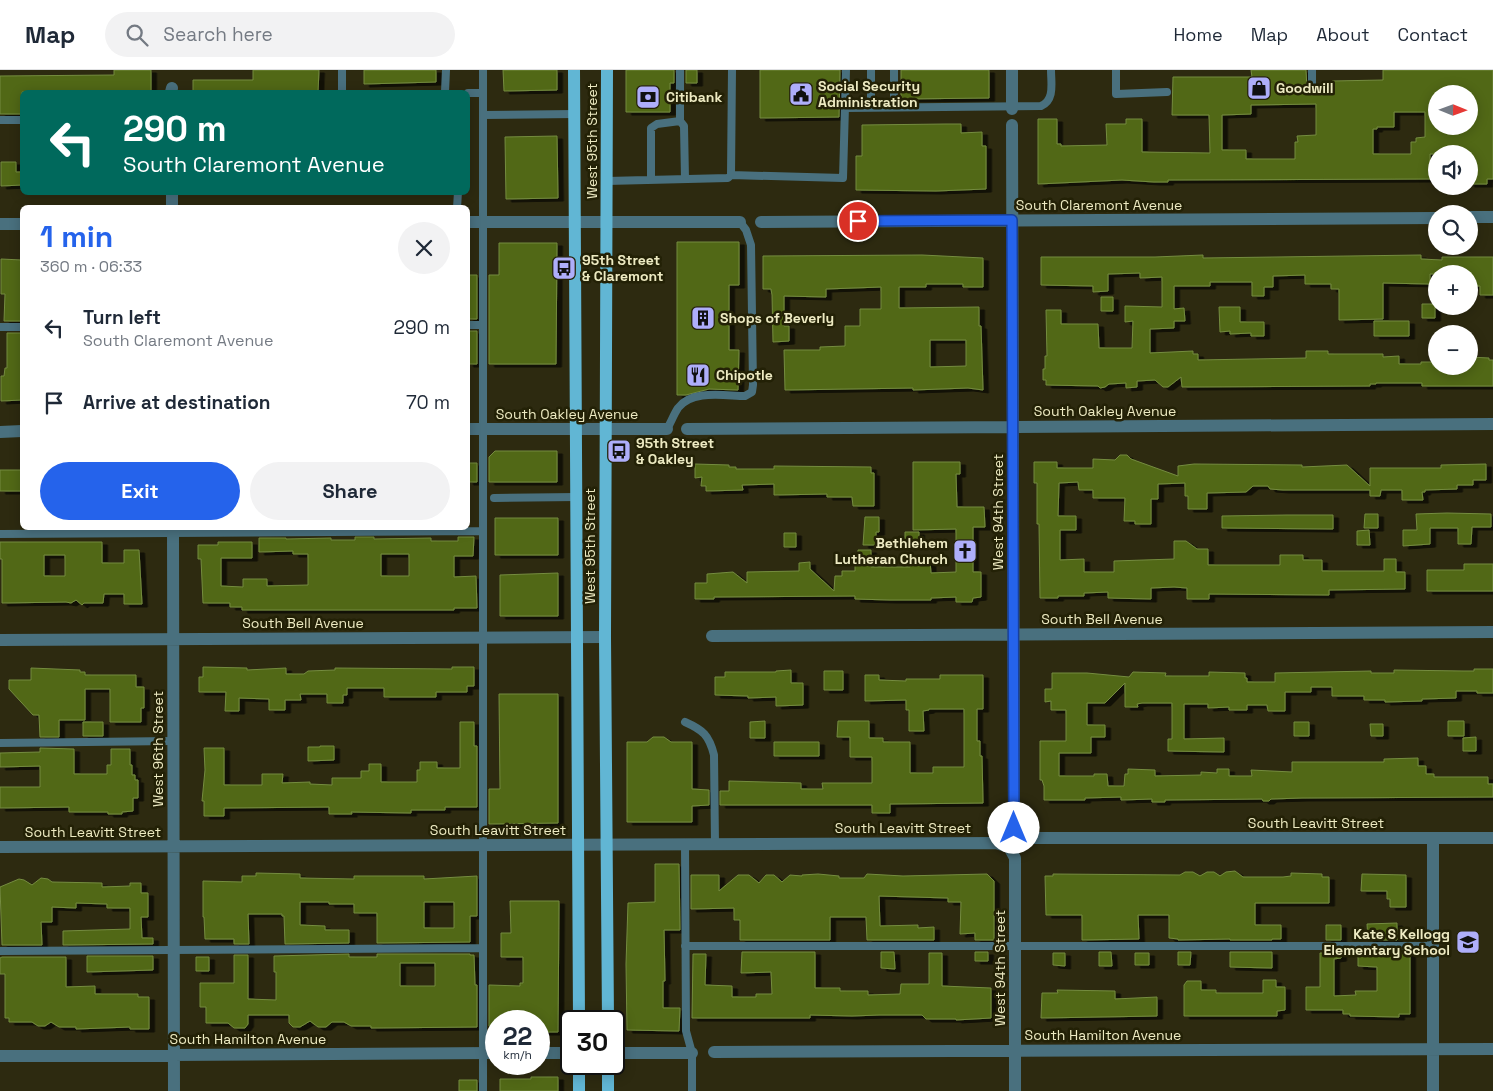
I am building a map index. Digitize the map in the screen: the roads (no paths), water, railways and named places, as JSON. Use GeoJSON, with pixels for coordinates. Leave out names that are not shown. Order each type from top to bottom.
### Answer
{"type":"FeatureCollection","features":[{"type":"Feature","properties":{"kind":"main road","name":"West 95th Street"},"geometry":{"type":"LineString","coordinates":[[574,70],[579,1010]]}},
{"type":"Feature","properties":{"kind":"main road","name":"West 95th Street"},"geometry":{"type":"LineString","coordinates":[[607,70],[605,637],[608,1010]]}},
{"type":"Feature","properties":{"kind":"main road"},"geometry":{"type":"LineString","coordinates":[[579,1075],[579,1091]]}},
{"type":"Feature","properties":{"kind":"main road"},"geometry":{"type":"LineString","coordinates":[[608,1075],[608,1091]]}},
{"type":"Feature","properties":{"kind":"street"},"geometry":{"type":"LineString","coordinates":[[1012,70],[1012,108]]}},
{"type":"Feature","properties":{"kind":"street","name":"West 94th Street"},"geometry":{"type":"LineString","coordinates":[[1012,125],[1014,635],[1017,833]]}},
{"type":"Feature","properties":{"kind":"street"},"geometry":{"type":"LineString","coordinates":[[1478,217],[1493,217]]}},
{"type":"Feature","properties":{"kind":"street","name":"South Claremont Avenue"},"geometry":{"type":"LineString","coordinates":[[761,222],[1428,218]]}},
{"type":"Feature","properties":{"kind":"street"},"geometry":{"type":"LineString","coordinates":[[470,222],[740,222]]}},
{"type":"Feature","properties":{"kind":"street"},"geometry":{"type":"LineString","coordinates":[[0,224],[20,224]]}},
{"type":"Feature","properties":{"kind":"street","name":"South Oakley Avenue"},"geometry":{"type":"LineString","coordinates":[[687,429],[1493,424]]}},
{"type":"Feature","properties":{"kind":"street","name":"South Oakley Avenue"},"geometry":{"type":"LineString","coordinates":[[470,429],[667,429]]}},
{"type":"Feature","properties":{"kind":"street"},"geometry":{"type":"LineString","coordinates":[[0,432],[20,432]]}},
{"type":"Feature","properties":{"kind":"street","name":"West 96th Street"},"geometry":{"type":"LineString","coordinates":[[173,530],[174,1091]]}},
{"type":"Feature","properties":{"kind":"street","name":"South Bell Avenue"},"geometry":{"type":"LineString","coordinates":[[712,636],[1493,632]]}},
{"type":"Feature","properties":{"kind":"street","name":"South Bell Avenue"},"geometry":{"type":"LineString","coordinates":[[0,640],[605,637]]}},
{"type":"Feature","properties":{"kind":"street"},"geometry":{"type":"LineString","coordinates":[[996,843],[1017,833]]}},
{"type":"Feature","properties":{"kind":"street","name":"South Leavitt Street"},"geometry":{"type":"LineString","coordinates":[[1017,833],[1493,838]]}},
{"type":"Feature","properties":{"kind":"street"},"geometry":{"type":"LineString","coordinates":[[1433,838],[1433,1091]]}},
{"type":"Feature","properties":{"kind":"street","name":"South Leavitt Street"},"geometry":{"type":"LineString","coordinates":[[0,847],[996,843],[1009,847]]}},
{"type":"Feature","properties":{"kind":"street","name":"West 94th Street"},"geometry":{"type":"LineString","coordinates":[[1009,847],[1015,858],[1015,1091]]}},
{"type":"Feature","properties":{"kind":"street","name":"South Hamilton Avenue"},"geometry":{"type":"LineString","coordinates":[[714,1052],[1493,1049]]}},
{"type":"Feature","properties":{"kind":"street"},"geometry":{"type":"LineString","coordinates":[[625,1053],[692,1052]]}},
{"type":"Feature","properties":{"kind":"street","name":"South Hamilton Avenue"},"geometry":{"type":"LineString","coordinates":[[0,1056],[485,1054]]}},
{"type":"Feature","properties":{"kind":"lane"},"geometry":{"type":"LineString","coordinates":[[342,70],[342,90]]}},
{"type":"Feature","properties":{"kind":"lane"},"geometry":{"type":"LineString","coordinates":[[446,70],[446,90]]}},
{"type":"Feature","properties":{"kind":"lane"},"geometry":{"type":"LineString","coordinates":[[483,70],[483,1091]]}},
{"type":"Feature","properties":{"kind":"lane"},"geometry":{"type":"LineString","coordinates":[[680,70],[680,121],[684,126],[685,179]]}},
{"type":"Feature","properties":{"kind":"lane"},"geometry":{"type":"LineString","coordinates":[[731,176],[732,70]]}},
{"type":"Feature","properties":{"kind":"lane"},"geometry":{"type":"LineString","coordinates":[[607,181],[728,178],[731,176],[843,178],[846,70]]}},
{"type":"Feature","properties":{"kind":"lane"},"geometry":{"type":"LineString","coordinates":[[870,107],[871,70]]}},
{"type":"Feature","properties":{"kind":"lane"},"geometry":{"type":"LineString","coordinates":[[894,70],[894,107]]}},
{"type":"Feature","properties":{"kind":"lane"},"geometry":{"type":"LineString","coordinates":[[845,108],[1012,108],[1041,106],[1046,104],[1051,94],[1051,70]]}},
{"type":"Feature","properties":{"kind":"lane"},"geometry":{"type":"LineString","coordinates":[[1116,70],[1116,94],[1167,92]]}},
{"type":"Feature","properties":{"kind":"lane"},"geometry":{"type":"LineString","coordinates":[[1312,70],[1312,85]]}},
{"type":"Feature","properties":{"kind":"lane"},"geometry":{"type":"LineString","coordinates":[[470,93],[483,93]]}},
{"type":"Feature","properties":{"kind":"lane"},"geometry":{"type":"LineString","coordinates":[[482,115],[574,114]]}},
{"type":"Feature","properties":{"kind":"lane"},"geometry":{"type":"LineString","coordinates":[[0,120],[20,120]]}},
{"type":"Feature","properties":{"kind":"lane"},"geometry":{"type":"LineString","coordinates":[[651,180],[651,128],[657,124],[680,121]]}},
{"type":"Feature","properties":{"kind":"lane"},"geometry":{"type":"LineString","coordinates":[[667,429],[679,406],[688,400],[698,396],[746,396],[752,392],[751,245],[746,230],[740,222]]}},
{"type":"Feature","properties":{"kind":"lane"},"geometry":{"type":"LineString","coordinates":[[470,325],[482,325]]}},
{"type":"Feature","properties":{"kind":"lane"},"geometry":{"type":"LineString","coordinates":[[0,327],[20,327]]}},
{"type":"Feature","properties":{"kind":"lane"},"geometry":{"type":"LineString","coordinates":[[494,498],[577,497]]}},
{"type":"Feature","properties":{"kind":"lane"},"geometry":{"type":"LineString","coordinates":[[0,534],[173,530],[483,531]]}},
{"type":"Feature","properties":{"kind":"lane"},"geometry":{"type":"LineString","coordinates":[[685,722],[700,728],[711,741],[714,755],[715,844]]}},
{"type":"Feature","properties":{"kind":"lane"},"geometry":{"type":"LineString","coordinates":[[0,743],[174,741]]}},
{"type":"Feature","properties":{"kind":"lane"},"geometry":{"type":"LineString","coordinates":[[685,844],[686,1031],[692,1052],[692,1091]]}},
{"type":"Feature","properties":{"kind":"lane"},"geometry":{"type":"LineString","coordinates":[[685,946],[1433,946]]}},
{"type":"Feature","properties":{"kind":"lane"},"geometry":{"type":"LineString","coordinates":[[0,951],[482,948]]}},
{"type":"Feature","properties":{"kind":"place","name":"Goodwill"},"geometry":{"type":"Point","coordinates":[1259,88]}},
{"type":"Feature","properties":{"kind":"place","name":"Social Security Administration"},"geometry":{"type":"Point","coordinates":[801,94]}},
{"type":"Feature","properties":{"kind":"place","name":"Citibank"},"geometry":{"type":"Point","coordinates":[648,97]}},
{"type":"Feature","properties":{"kind":"place","name":"95th Street & Claremont"},"geometry":{"type":"Point","coordinates":[564,268]}},
{"type":"Feature","properties":{"kind":"place","name":"Shops of Beverly"},"geometry":{"type":"Point","coordinates":[703,318]}},
{"type":"Feature","properties":{"kind":"place","name":"Chipotle"},"geometry":{"type":"Point","coordinates":[698,375]}},
{"type":"Feature","properties":{"kind":"place","name":"95th Street & Oakley"},"geometry":{"type":"Point","coordinates":[619,451]}},
{"type":"Feature","properties":{"kind":"place","name":"Bethlehem Lutheran Church"},"geometry":{"type":"Point","coordinates":[965,551]}},
{"type":"Feature","properties":{"kind":"place","name":"Kate S Kellogg Elementary School"},"geometry":{"type":"Point","coordinates":[1468,942]}}]}
